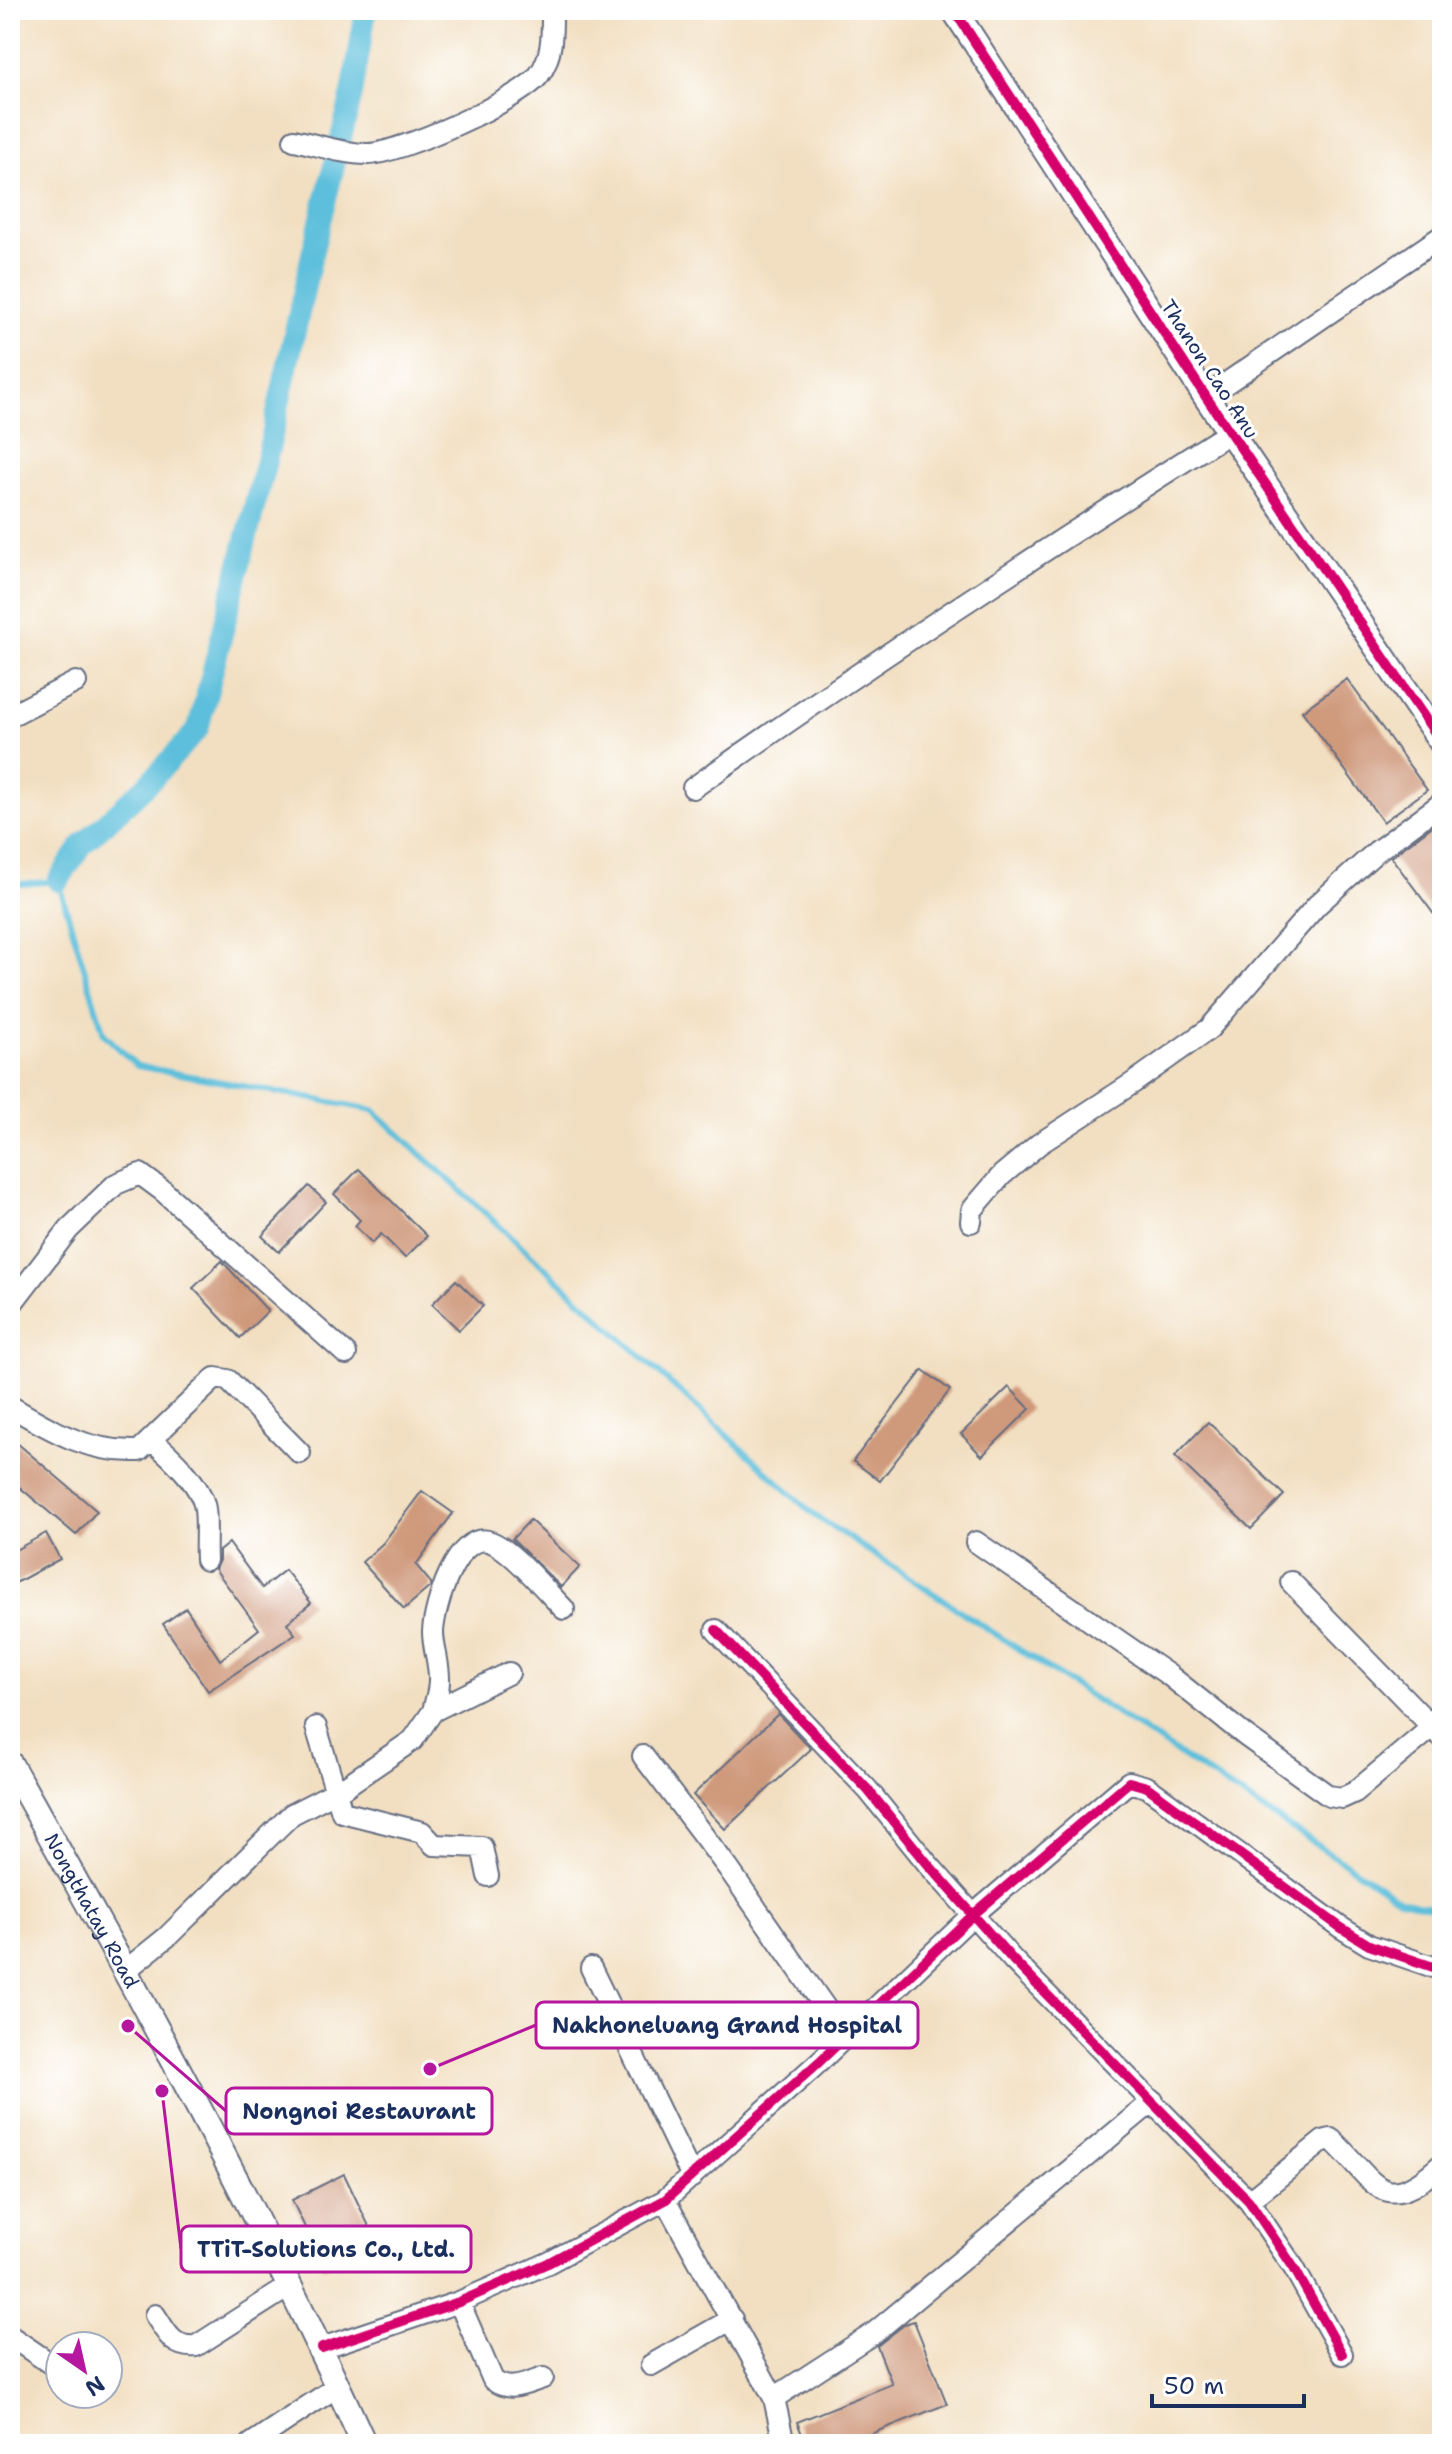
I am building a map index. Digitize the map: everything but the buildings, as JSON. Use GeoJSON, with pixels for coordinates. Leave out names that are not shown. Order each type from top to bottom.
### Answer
{"type":"FeatureCollection","features":[{"type":"Feature","properties":{"kind":"street"},"geometry":{"type":"LineString","coordinates":[[294,140],[368,154],[395,149],[456,125],[537,79],[551,47],[552,10]]}},
{"type":"Feature","properties":{"kind":"street","name":"Thanon Cao Anu"},"geometry":{"type":"LineString","coordinates":[[954,10],[1206,397],[1442,743]]}},
{"type":"Feature","properties":{"kind":"street"},"geometry":{"type":"LineString","coordinates":[[1206,397],[1442,236]]}},
{"type":"Feature","properties":{"kind":"street"},"geometry":{"type":"LineString","coordinates":[[693,788],[1010,571],[1230,432]]}},
{"type":"Feature","properties":{"kind":"street"},"geometry":{"type":"LineString","coordinates":[[10,716],[76,682]]}},
{"type":"Feature","properties":{"kind":"street"},"geometry":{"type":"LineString","coordinates":[[971,1222],[972,1210],[1002,1175],[1039,1144],[1209,1029],[1317,905],[1377,851],[1442,803]]}},
{"type":"Feature","properties":{"kind":"street"},"geometry":{"type":"LineString","coordinates":[[13,1295],[69,1229],[116,1184],[140,1174],[346,1354]]}},
{"type":"Feature","properties":{"kind":"street"},"geometry":{"type":"LineString","coordinates":[[10,1406],[59,1436],[115,1452],[139,1451],[215,1378],[228,1380],[300,1453]]}},
{"type":"Feature","properties":{"kind":"street"},"geometry":{"type":"LineString","coordinates":[[151,1440],[171,1455],[195,1487],[205,1507],[206,1560]]}},
{"type":"Feature","properties":{"kind":"street"},"geometry":{"type":"LineString","coordinates":[[126,1970],[167,1937],[292,1814],[335,1792],[413,1740],[433,1711],[440,1683],[433,1632],[438,1605],[446,1578],[471,1544],[480,1540],[491,1542],[503,1550],[564,1609]]}},
{"type":"Feature","properties":{"kind":"street"},"geometry":{"type":"LineString","coordinates":[[976,1542],[1170,1676],[1329,1796],[1342,1798],[1355,1792],[1439,1728],[1291,1582]]}},
{"type":"Feature","properties":{"kind":"street"},"geometry":{"type":"LineString","coordinates":[[716,1630],[868,1790],[927,1863],[1013,1960],[1249,2201],[1294,2268],[1342,2354]]}},
{"type":"Feature","properties":{"kind":"street"},"geometry":{"type":"LineString","coordinates":[[433,1711],[509,1673]]}},
{"type":"Feature","properties":{"kind":"street"},"geometry":{"type":"LineString","coordinates":[[316,1727],[344,1813],[422,1832],[434,1845],[482,1847],[488,1876]]}},
{"type":"Feature","properties":{"kind":"street"},"geometry":{"type":"LineString","coordinates":[[643,1756],[728,1868],[845,2036]]}},
{"type":"Feature","properties":{"kind":"street","name":"Nongthatay Road"},"geometry":{"type":"LineString","coordinates":[[10,1764],[126,1970],[322,2348],[364,2444]]}},
{"type":"Feature","properties":{"kind":"street"},"geometry":{"type":"LineString","coordinates":[[322,2348],[459,2302],[548,2263],[665,2200],[974,1914],[1129,1782],[1147,1787],[1349,1933],[1369,1945],[1442,1970]]}},
{"type":"Feature","properties":{"kind":"street"},"geometry":{"type":"LineString","coordinates":[[591,1968],[692,2177]]}},
{"type":"Feature","properties":{"kind":"street"},"geometry":{"type":"LineString","coordinates":[[774,2398],[874,2333],[1153,2101]]}},
{"type":"Feature","properties":{"kind":"street"},"geometry":{"type":"LineString","coordinates":[[1249,2201],[1323,2141],[1331,2139],[1370,2183],[1389,2193],[1404,2192],[1442,2164]]}},
{"type":"Feature","properties":{"kind":"street"},"geometry":{"type":"LineString","coordinates":[[665,2200],[774,2398],[784,2444]]}},
{"type":"Feature","properties":{"kind":"street"},"geometry":{"type":"LineString","coordinates":[[155,2315],[170,2338],[183,2347],[196,2346],[290,2286]]}},
{"type":"Feature","properties":{"kind":"street"},"geometry":{"type":"LineString","coordinates":[[459,2302],[493,2380],[502,2387],[515,2387],[543,2378]]}},
{"type":"Feature","properties":{"kind":"street"},"geometry":{"type":"LineString","coordinates":[[651,2365],[732,2319]]}},
{"type":"Feature","properties":{"kind":"street"},"geometry":{"type":"LineString","coordinates":[[10,2336],[44,2359]]}},
{"type":"Feature","properties":{"kind":"street"},"geometry":{"type":"LineString","coordinates":[[251,2444],[338,2386]]}},
{"type":"Feature","properties":{"kind":"waterway"},"geometry":{"type":"LineString","coordinates":[[58,881],[83,844],[152,780],[198,729],[270,445],[312,254],[352,94],[366,10]]}},
{"type":"Feature","properties":{"kind":"waterway"},"geometry":{"type":"LineString","coordinates":[[10,885],[58,881],[104,1034],[137,1066],[373,1110],[814,1515],[1401,1900],[1442,1910]]}},
{"type":"Feature","properties":{"kind":"cycle path"},"geometry":{"type":"LineString","coordinates":[[954,10],[1206,397],[1442,743]]}},
{"type":"Feature","properties":{"kind":"cycle path"},"geometry":{"type":"LineString","coordinates":[[716,1630],[868,1790],[927,1863],[1013,1960],[1249,2201],[1294,2268],[1342,2354]]}},
{"type":"Feature","properties":{"kind":"cycle path"},"geometry":{"type":"LineString","coordinates":[[322,2348],[459,2302],[548,2263],[665,2200],[819,2062],[974,1914],[1129,1782],[1147,1787],[1369,1945],[1442,1970]]}},
{"type":"Feature","properties":{"kind":"place","name":"Nongnoi Restaurant"},"geometry":{"type":"Point","coordinates":[128,2026]}},
{"type":"Feature","properties":{"kind":"place","name":"Nakhoneluang Grand Hospital"},"geometry":{"type":"Point","coordinates":[430,2069]}},
{"type":"Feature","properties":{"kind":"place","name":"TTiT-Solutions Co., Ltd."},"geometry":{"type":"Point","coordinates":[162,2091]}}]}
